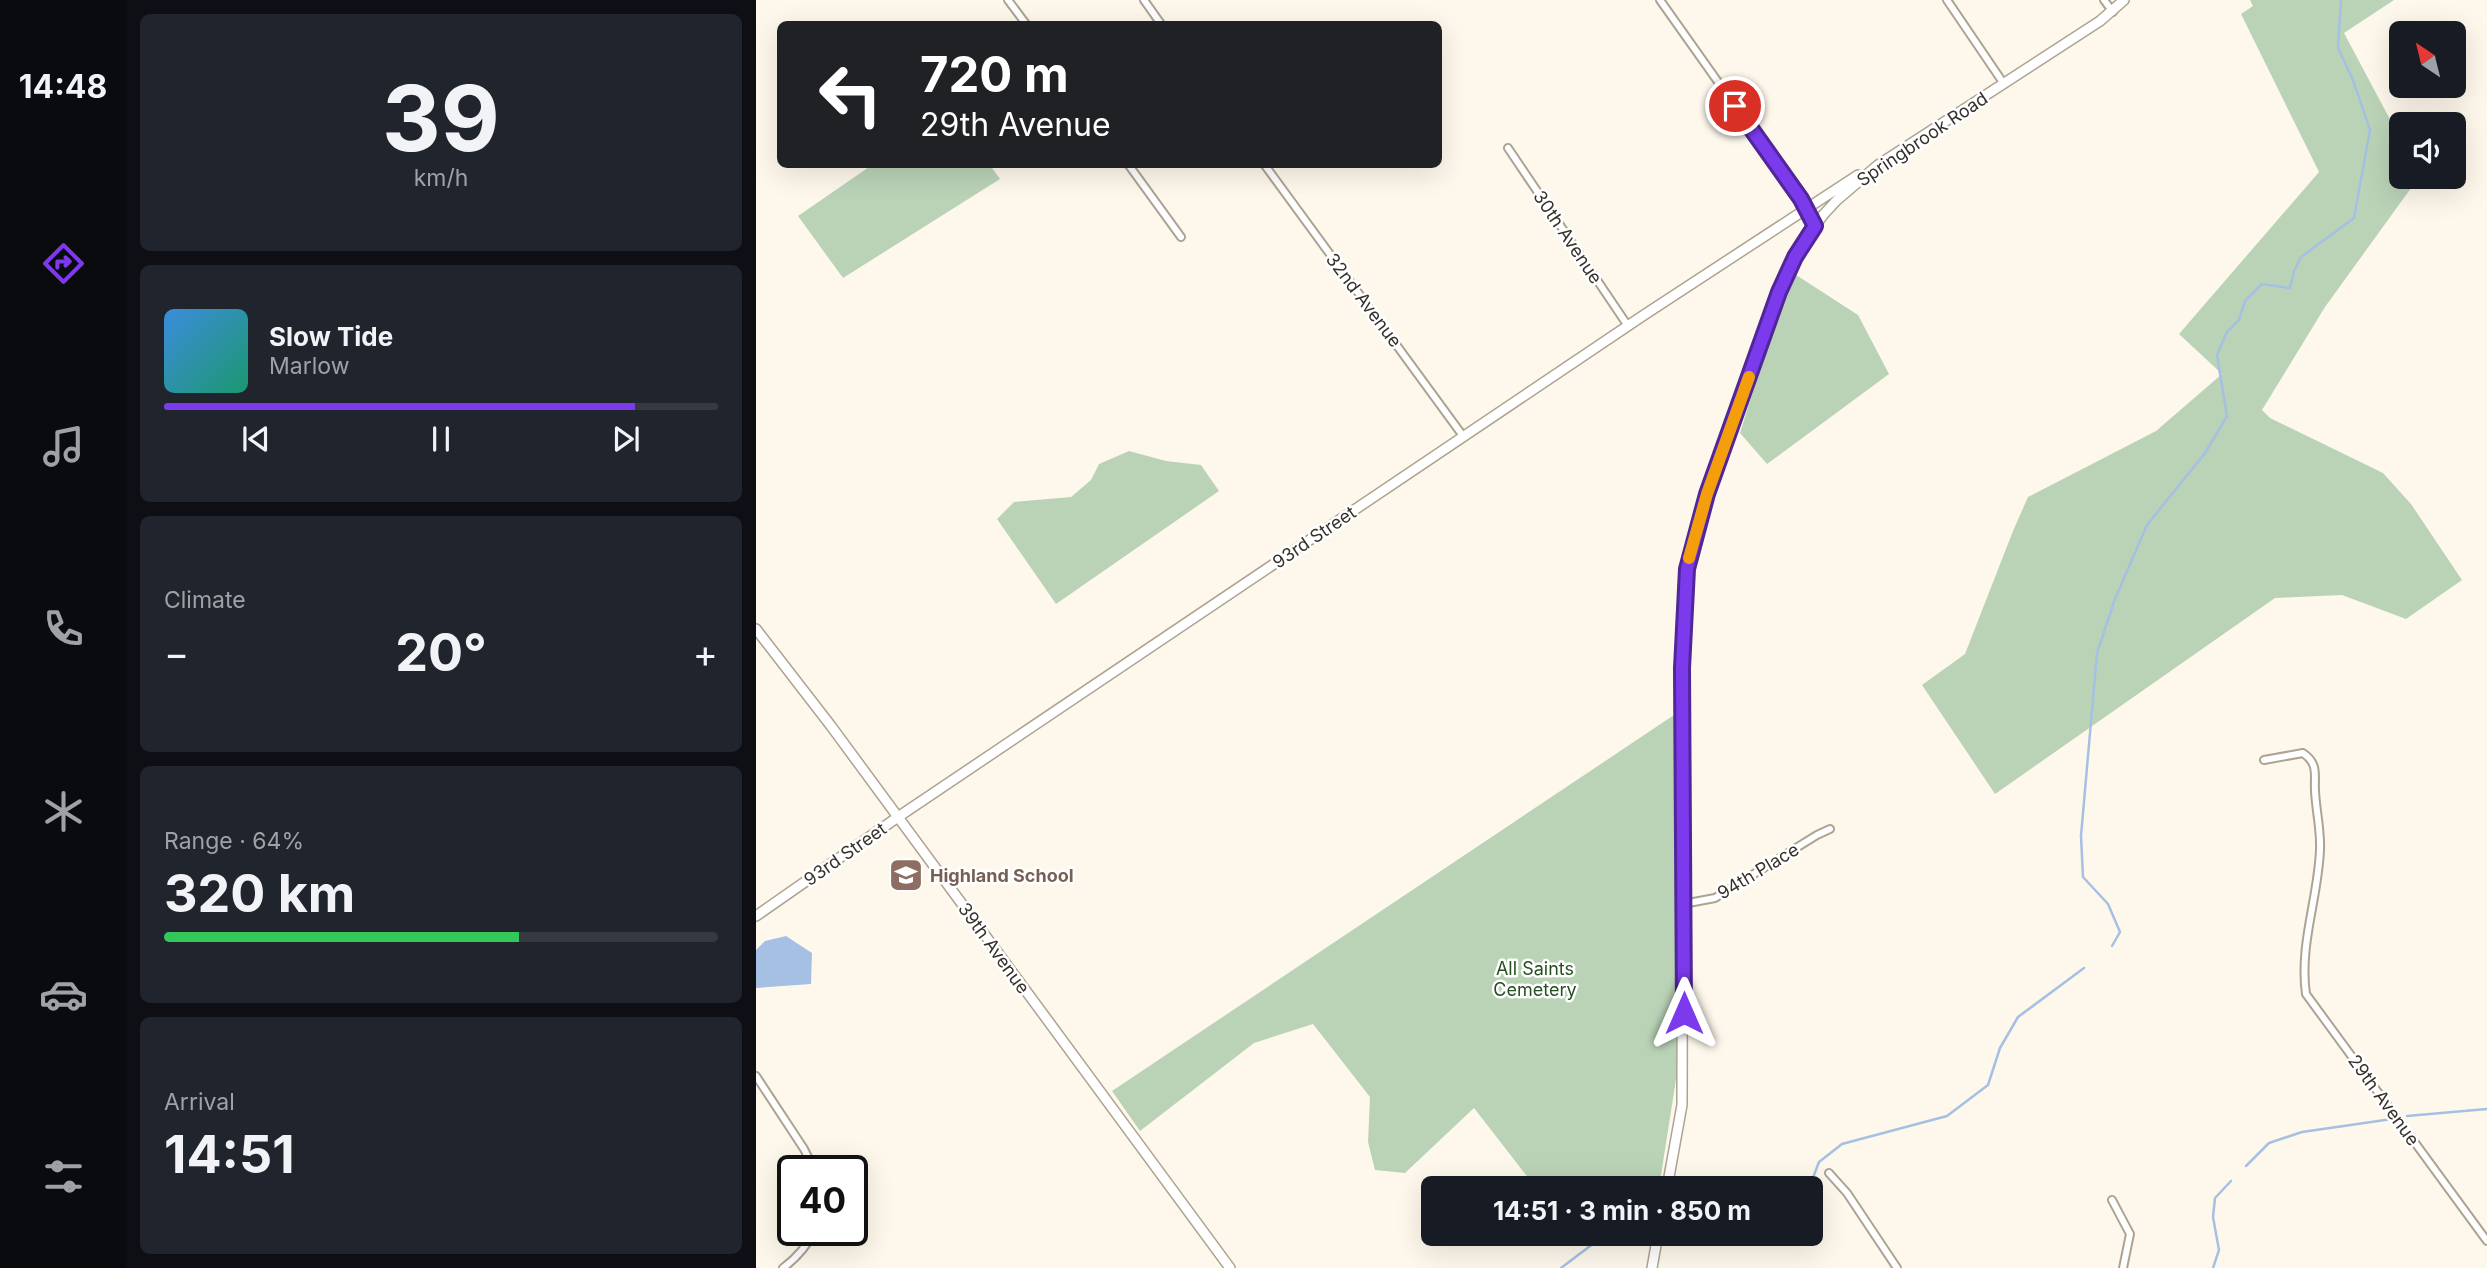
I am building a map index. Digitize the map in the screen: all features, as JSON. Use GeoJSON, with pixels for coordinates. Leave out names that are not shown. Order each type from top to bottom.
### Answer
{"type":"FeatureCollection","features":[{"type":"Feature","properties":{"kind":"street"},"geometry":{"type":"LineString","coordinates":[[1008,0],[1024,21]]}},
{"type":"Feature","properties":{"kind":"street"},"geometry":{"type":"LineString","coordinates":[[1144,0],[1159,21]]}},
{"type":"Feature","properties":{"kind":"street"},"geometry":{"type":"LineString","coordinates":[[1660,0],[1806,208],[1815,226]]}},
{"type":"Feature","properties":{"kind":"street"},"geometry":{"type":"LineString","coordinates":[[1947,0],[2004,84]]}},
{"type":"Feature","properties":{"kind":"street"},"geometry":{"type":"LineString","coordinates":[[2104,0],[2113,12]]}},
{"type":"Feature","properties":{"kind":"street","name":"Springbrook Road"},"geometry":{"type":"LineString","coordinates":[[1669,1176],[1682,1105],[1682,668],[1687,569],[1707,494],[1779,292],[1790,265],[1815,226],[1837,200],[1878,165],[2113,12],[2124,0]]}},
{"type":"Feature","properties":{"kind":"street","name":"30th Avenue"},"geometry":{"type":"LineString","coordinates":[[1508,148],[1628,326]]}},
{"type":"Feature","properties":{"kind":"street","name":"93rd Street"},"geometry":{"type":"LineString","coordinates":[[756,916],[898,817],[1463,436],[1806,208],[1878,165]]}},
{"type":"Feature","properties":{"kind":"street"},"geometry":{"type":"LineString","coordinates":[[1131,168],[1181,237]]}},
{"type":"Feature","properties":{"kind":"street","name":"32nd Avenue"},"geometry":{"type":"LineString","coordinates":[[1267,168],[1463,436]]}},
{"type":"Feature","properties":{"kind":"street","name":"39th Avenue"},"geometry":{"type":"LineString","coordinates":[[757,632],[898,817],[1230,1268]]}},
{"type":"Feature","properties":{"kind":"street","name":"29th Avenue"},"geometry":{"type":"LineString","coordinates":[[2264,760],[2303,753],[2311,759],[2315,767],[2320,852],[2304,950],[2306,994],[2487,1241]]}},
{"type":"Feature","properties":{"kind":"street","name":"94th Place"},"geometry":{"type":"LineString","coordinates":[[1683,904],[1715,898],[1830,829]]}},
{"type":"Feature","properties":{"kind":"street"},"geometry":{"type":"LineString","coordinates":[[756,1076],[759,1087],[807,1155]]}},
{"type":"Feature","properties":{"kind":"street"},"geometry":{"type":"LineString","coordinates":[[1829,1174],[1847,1193],[1897,1268]]}},
{"type":"Feature","properties":{"kind":"street"},"geometry":{"type":"LineString","coordinates":[[2112,1200],[2130,1234],[2123,1268]]}},
{"type":"Feature","properties":{"kind":"street"},"geometry":{"type":"LineString","coordinates":[[783,1268],[797,1258],[806,1246]]}},
{"type":"Feature","properties":{"kind":"street"},"geometry":{"type":"LineString","coordinates":[[1652,1268],[1656,1246]]}},
{"type":"Feature","properties":{"kind":"green space"},"geometry":{"type":"Polygon","coordinates":[[[2250,0],[2394,0],[2344,33],[2389,117],[2389,189],[2410,189],[2325,307],[2262,410],[2270,418],[2383,473],[2411,504],[2462,580],[2406,619],[2342,595],[2275,598],[1995,794],[1922,685],[1965,654],[2028,497],[2156,431],[2222,374],[2179,334],[2319,172],[2241,14],[2253,6],[2250,0]]]}},
{"type":"Feature","properties":{"kind":"green space"},"geometry":{"type":"Polygon","coordinates":[[[868,168],[992,168],[1000,179],[843,278],[798,216],[868,168]]]}},
{"type":"Feature","properties":{"kind":"green space"},"geometry":{"type":"Polygon","coordinates":[[[1793,273],[1858,315],[1889,374],[1767,464],[1740,433],[1784,292],[1793,273]]]}},
{"type":"Feature","properties":{"kind":"green space"},"geometry":{"type":"Polygon","coordinates":[[[1129,451],[1166,461],[1201,465],[1219,491],[1056,604],[997,519],[1014,502],[1071,497],[1091,480],[1099,464],[1129,451]]]}},
{"type":"Feature","properties":{"kind":"green space","name":"All Saints Cemetery"},"geometry":{"type":"Polygon","coordinates":[[[1677,713],[1677,1073],[1661,1176],[1527,1176],[1474,1108],[1405,1173],[1375,1170],[1368,1142],[1370,1097],[1313,1024],[1254,1043],[1140,1131],[1112,1091],[1677,713]]]}},
{"type":"Feature","properties":{"kind":"water"},"geometry":{"type":"Polygon","coordinates":[[[786,936],[812,953],[811,984],[756,988],[756,950],[765,941],[786,936]]]}},
{"type":"Feature","properties":{"kind":"waterway"},"geometry":{"type":"LineString","coordinates":[[2112,946],[2120,932],[2108,904],[2083,877],[2081,836],[2097,653],[2115,599],[2147,525],[2205,453],[2227,416],[2217,355],[2227,332],[2239,320],[2245,301],[2262,284],[2290,288],[2301,257],[2354,218],[2370,130],[2353,80],[2338,48],[2341,0]]}},
{"type":"Feature","properties":{"kind":"waterway"},"geometry":{"type":"LineString","coordinates":[[1814,1176],[1819,1162],[1842,1144],[1947,1116],[1988,1085],[2000,1048],[2018,1017],[2084,968]]}},
{"type":"Feature","properties":{"kind":"waterway"},"geometry":{"type":"LineString","coordinates":[[2407,1116],[2487,1109]]}},
{"type":"Feature","properties":{"kind":"waterway"},"geometry":{"type":"LineString","coordinates":[[2246,1166],[2269,1143],[2302,1132],[2392,1119]]}},
{"type":"Feature","properties":{"kind":"waterway"},"geometry":{"type":"LineString","coordinates":[[2213,1268],[2219,1250],[2213,1217],[2215,1198],[2231,1181]]}},
{"type":"Feature","properties":{"kind":"waterway"},"geometry":{"type":"LineString","coordinates":[[1561,1268],[1590,1246]]}},
{"type":"Feature","properties":{"kind":"slow traffic"},"geometry":{"type":"LineString","coordinates":[[1689,558],[1707,494],[1749,377]]}},
{"type":"Feature","properties":{"kind":"place","name":"Highland School"},"geometry":{"type":"Point","coordinates":[906,875]}},
{"type":"Feature","properties":{"kind":"route"},"geometry":{"type":"LineString","coordinates":[[1684,1013],[1682,668],[1687,569],[1707,494],[1786,273],[1815,226],[1801,199],[1735,106]]}}]}
